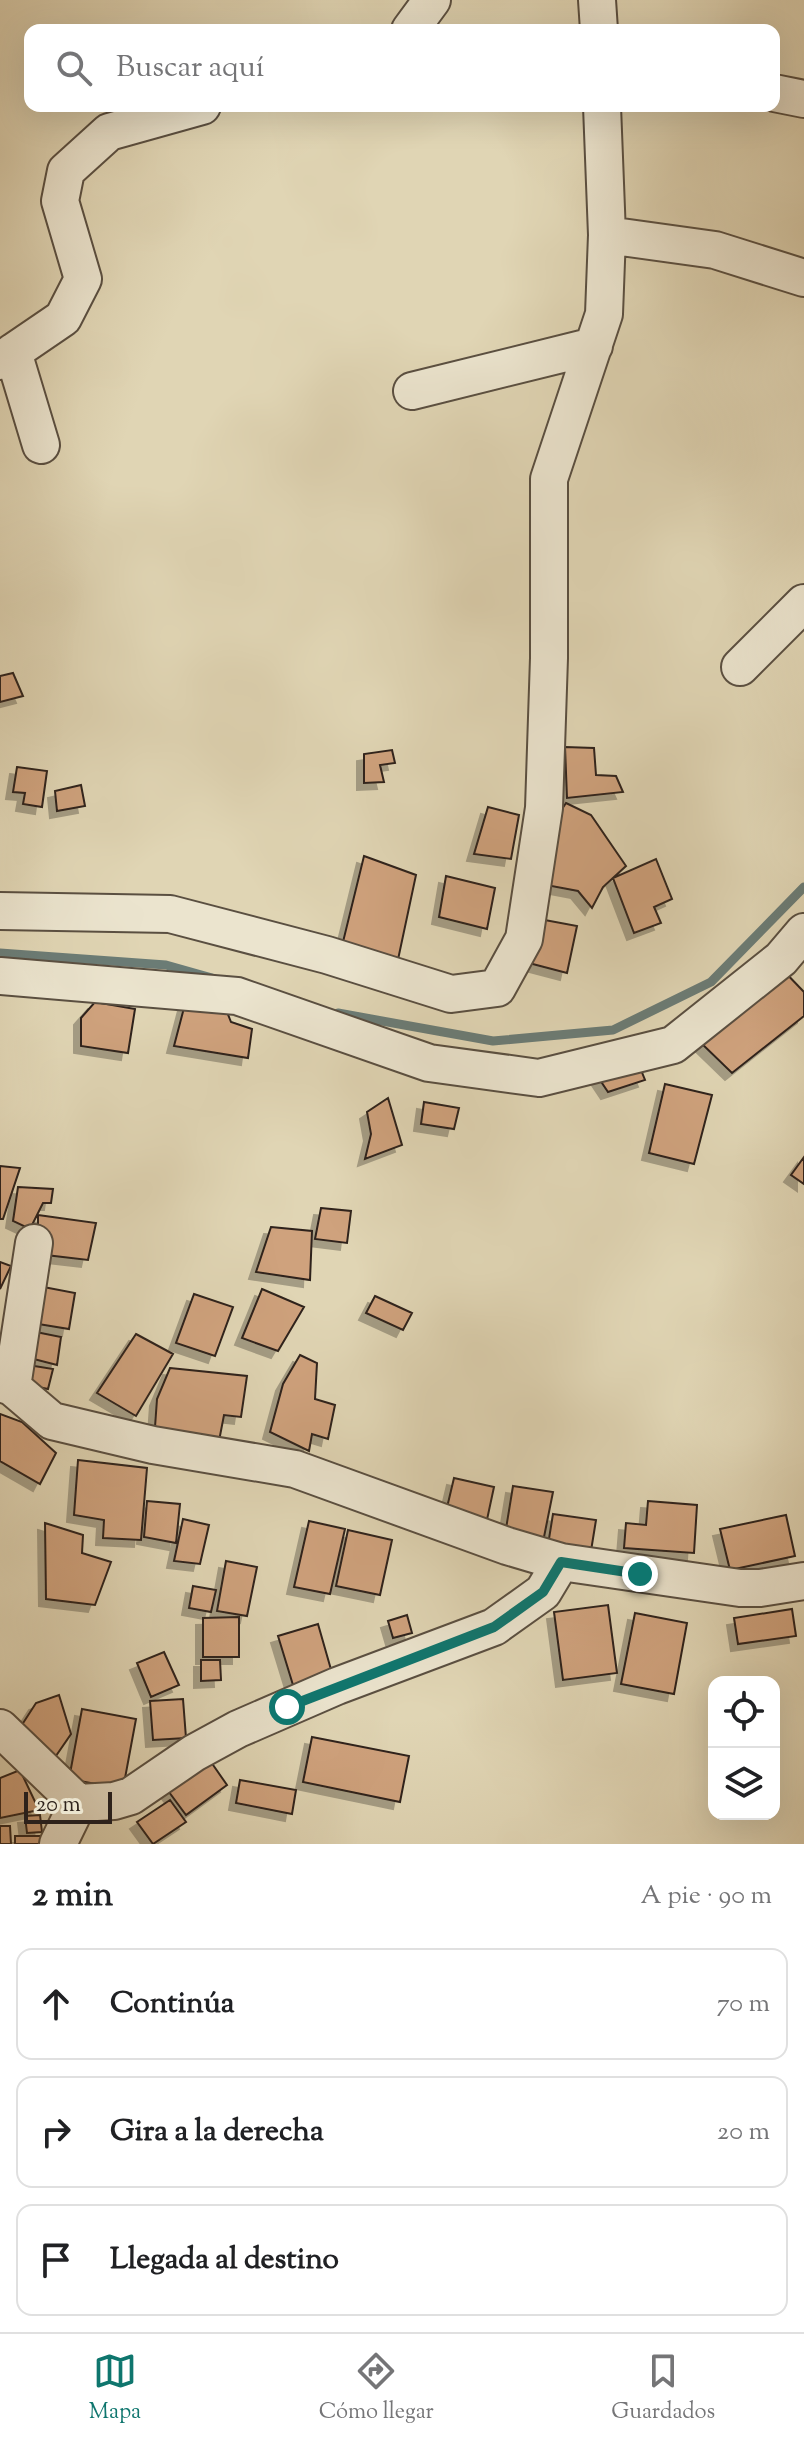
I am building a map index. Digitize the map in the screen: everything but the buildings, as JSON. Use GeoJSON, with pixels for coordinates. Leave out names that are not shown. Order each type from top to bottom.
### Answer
{"type":"FeatureCollection","features":[{"type":"Feature","properties":{"kind":"street"},"geometry":{"type":"LineString","coordinates":[[414,24],[432,0]]}},
{"type":"Feature","properties":{"kind":"street"},"geometry":{"type":"LineString","coordinates":[[597,0],[599,24]]}},
{"type":"Feature","properties":{"kind":"street"},"geometry":{"type":"LineString","coordinates":[[780,94],[804,99]]}},
{"type":"Feature","properties":{"kind":"street"},"geometry":{"type":"LineString","coordinates":[[41,445],[6,356],[63,318],[83,279],[60,201],[66,171],[109,132],[181,112]]}},
{"type":"Feature","properties":{"kind":"street"},"geometry":{"type":"LineString","coordinates":[[0,911],[170,914],[327,955],[451,994],[497,988],[524,939],[544,808],[549,658],[549,479],[604,314],[607,235],[602,112]]}},
{"type":"Feature","properties":{"kind":"street"},"geometry":{"type":"LineString","coordinates":[[607,235],[715,250],[804,278]]}},
{"type":"Feature","properties":{"kind":"street"},"geometry":{"type":"LineString","coordinates":[[412,391],[594,346]]}},
{"type":"Feature","properties":{"kind":"street"},"geometry":{"type":"LineString","coordinates":[[740,667],[804,603]]}},
{"type":"Feature","properties":{"kind":"street"},"geometry":{"type":"LineString","coordinates":[[0,976],[237,996],[429,1063],[539,1078],[673,1045],[781,959],[804,932]]}},
{"type":"Feature","properties":{"kind":"street"},"geometry":{"type":"LineString","coordinates":[[34,1243],[6,1385],[52,1421],[153,1445],[295,1469],[507,1546],[561,1562],[740,1588],[804,1581]]}},
{"type":"Feature","properties":{"kind":"street"},"geometry":{"type":"LineString","coordinates":[[0,1728],[78,1803],[114,1801],[131,1796],[194,1753],[238,1729],[337,1686],[494,1627],[543,1592],[561,1562]]}},
{"type":"Feature","properties":{"kind":"street"},"geometry":{"type":"LineString","coordinates":[[58,1844],[78,1803]]}},
{"type":"Feature","properties":{"kind":"waterway"},"geometry":{"type":"LineString","coordinates":[[338,1013],[493,1041],[613,1030],[711,982],[804,887]]}},
{"type":"Feature","properties":{"kind":"waterway"},"geometry":{"type":"LineString","coordinates":[[0,953],[166,965],[212,978]]}},
{"type":"Feature","properties":{"kind":"route"},"geometry":{"type":"LineString","coordinates":[[287,1707],[494,1627],[543,1592],[561,1562],[640,1574]]}}]}
